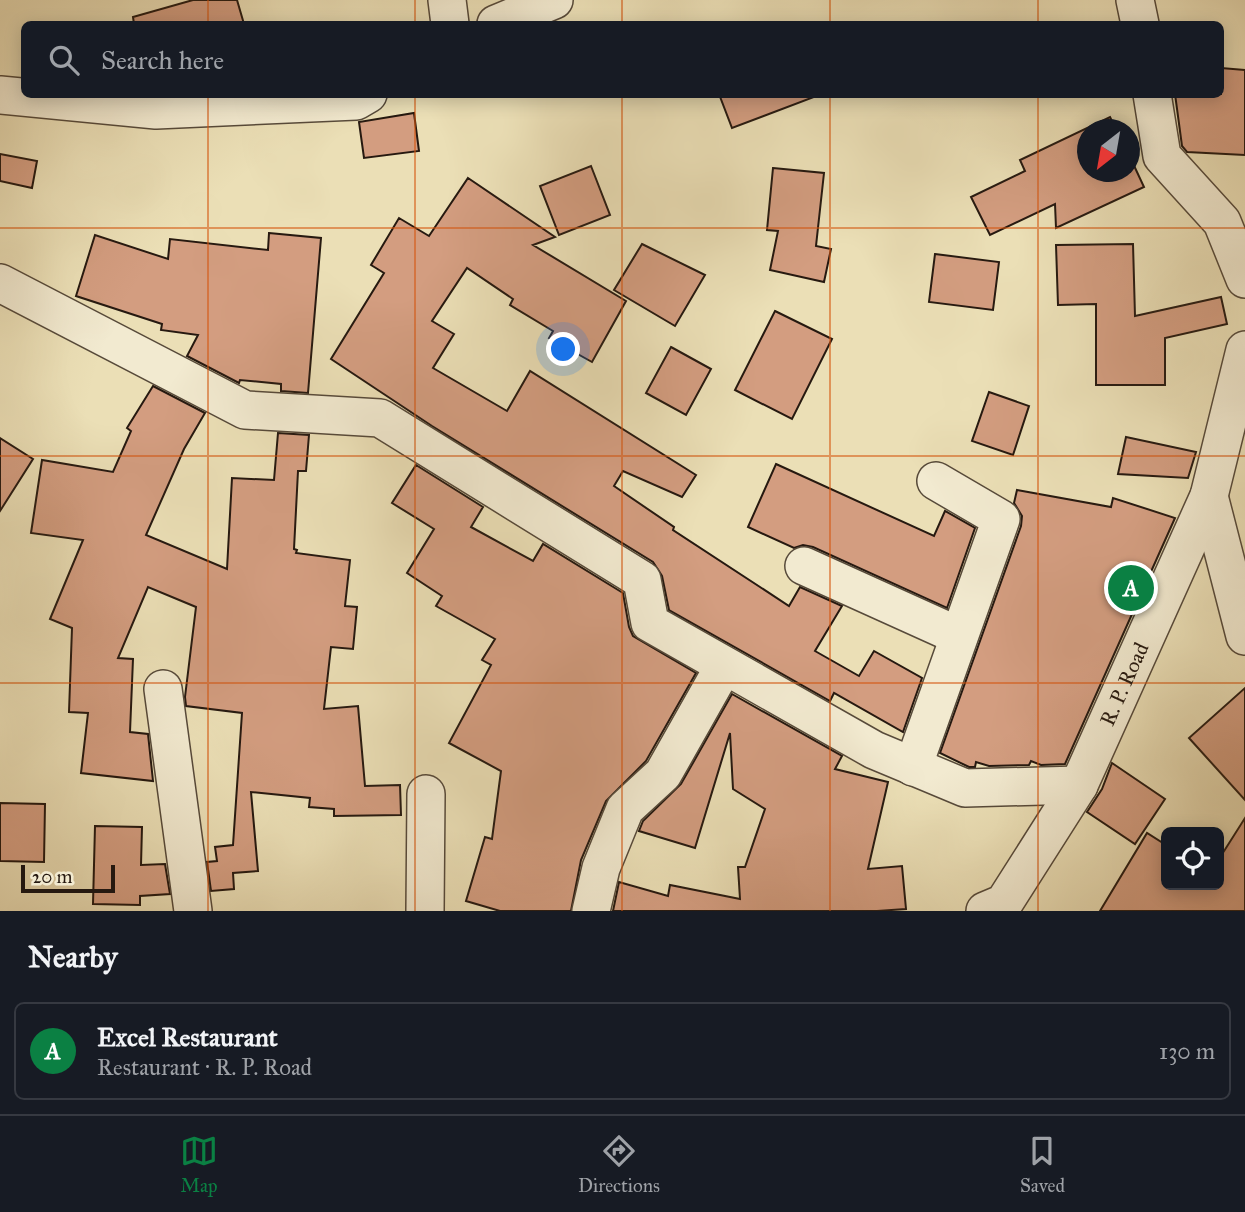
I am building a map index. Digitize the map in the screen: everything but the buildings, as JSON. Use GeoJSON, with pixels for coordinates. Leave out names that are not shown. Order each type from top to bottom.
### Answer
{"type":"FeatureCollection","features":[{"type":"Feature","properties":{"kind":"street"},"geometry":{"type":"LineString","coordinates":[[447,0],[450,21]]}},
{"type":"Feature","properties":{"kind":"street"},"geometry":{"type":"LineString","coordinates":[[503,21],[554,0]]}},
{"type":"Feature","properties":{"kind":"street"},"geometry":{"type":"LineString","coordinates":[[1135,0],[1139,21]]}},
{"type":"Feature","properties":{"kind":"street"},"geometry":{"type":"LineString","coordinates":[[0,95],[21,97]]}},
{"type":"Feature","properties":{"kind":"street"},"geometry":{"type":"LineString","coordinates":[[31,98],[156,110],[356,102],[362,98]]}},
{"type":"Feature","properties":{"kind":"street"},"geometry":{"type":"LineString","coordinates":[[1153,98],[1162,156],[1222,222],[1245,279]]}},
{"type":"Feature","properties":{"kind":"street"},"geometry":{"type":"LineString","coordinates":[[0,283],[245,410],[380,418],[642,580],[650,624],[874,750],[965,788],[1079,785]]}},
{"type":"Feature","properties":{"kind":"street","name":"R. P. Road"},"geometry":{"type":"LineString","coordinates":[[985,911],[1004,903],[1079,785],[1209,496],[1245,350]]}},
{"type":"Feature","properties":{"kind":"street"},"geometry":{"type":"LineString","coordinates":[[913,767],[1001,519],[936,481]]}},
{"type":"Feature","properties":{"kind":"street"},"geometry":{"type":"LineString","coordinates":[[1209,496],[1245,636]]}},
{"type":"Feature","properties":{"kind":"street"},"geometry":{"type":"LineString","coordinates":[[804,565],[959,636]]}},
{"type":"Feature","properties":{"kind":"street"},"geometry":{"type":"LineString","coordinates":[[591,911],[601,868],[625,809],[663,774],[724,666]]}},
{"type":"Feature","properties":{"kind":"street"},"geometry":{"type":"LineString","coordinates":[[163,689],[193,911]]}},
{"type":"Feature","properties":{"kind":"street"},"geometry":{"type":"LineString","coordinates":[[425,911],[426,794]]}},
{"type":"Feature","properties":{"kind":"place","name":"Excel Restaurant"},"geometry":{"type":"Point","coordinates":[1131,588]}}]}
